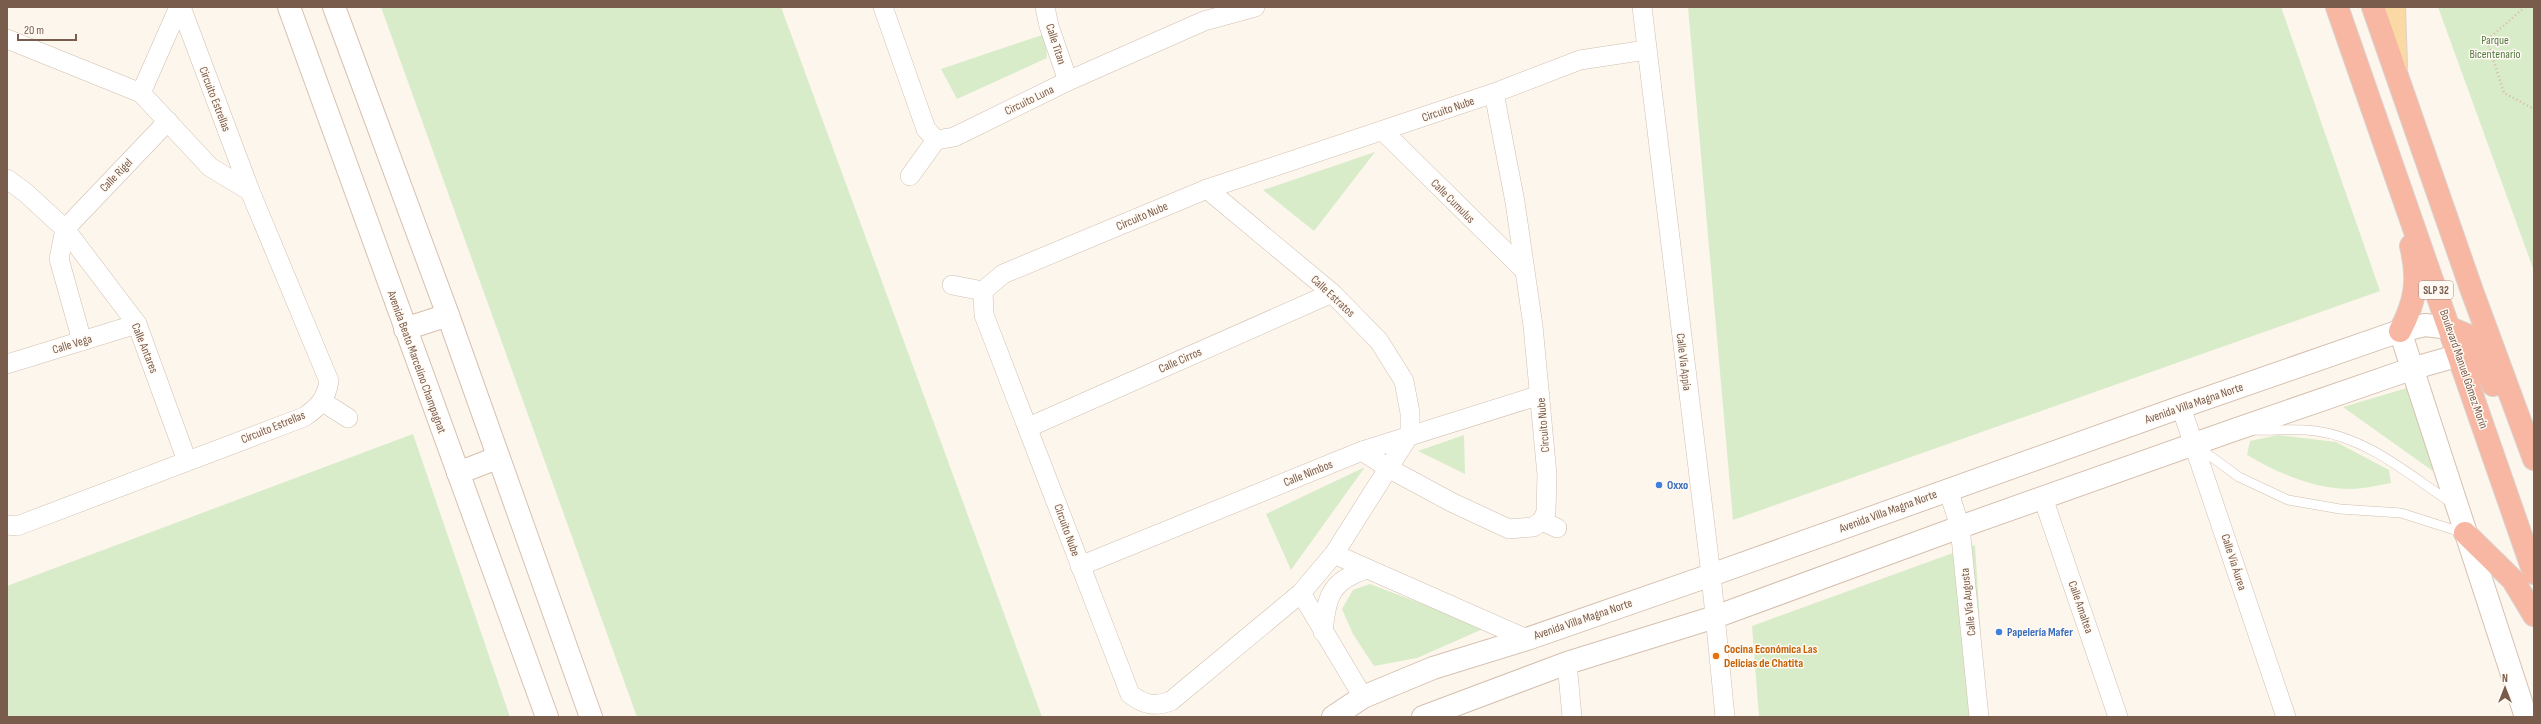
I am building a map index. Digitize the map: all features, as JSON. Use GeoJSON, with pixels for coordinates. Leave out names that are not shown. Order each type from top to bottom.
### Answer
{"type":"FeatureCollection","features":[{"type":"Feature","properties":{"kind":"highway","name":"Boulevard Manuel Gómez Morín"},"geometry":{"type":"LineString","coordinates":[[2337,7],[2396,178],[2460,355],[2534,573]]}},
{"type":"Feature","properties":{"kind":"highway","name":"SLP 32"},"geometry":{"type":"LineString","coordinates":[[2373,7],[2534,460]]}},
{"type":"Feature","properties":{"kind":"highway"},"geometry":{"type":"LineString","coordinates":[[2396,178],[2413,255],[2416,291],[2410,311],[2400,331]]}},
{"type":"Feature","properties":{"kind":"highway"},"geometry":{"type":"LineString","coordinates":[[2450,328],[2469,336],[2534,473]]}},
{"type":"Feature","properties":{"kind":"highway"},"geometry":{"type":"LineString","coordinates":[[2465,533],[2512,580],[2534,615]]}},
{"type":"Feature","properties":{"kind":"main road"},"geometry":{"type":"LineString","coordinates":[[2394,7],[2397,77]]}},
{"type":"Feature","properties":{"kind":"street","name":"Circuito Estrellas"},"geometry":{"type":"LineString","coordinates":[[141,94],[180,7]]}},
{"type":"Feature","properties":{"kind":"street","name":"Circuito Estrellas"},"geometry":{"type":"LineString","coordinates":[[7,525],[17,526],[304,416],[323,402],[329,381],[250,191],[180,7]]}},
{"type":"Feature","properties":{"kind":"street","name":"Avenida Beato Marcelino Champagnat"},"geometry":{"type":"LineString","coordinates":[[290,7],[405,329],[547,717]]}},
{"type":"Feature","properties":{"kind":"street"},"geometry":{"type":"LineString","coordinates":[[334,7],[448,315],[497,458],[591,717]]}},
{"type":"Feature","properties":{"kind":"street"},"geometry":{"type":"LineString","coordinates":[[883,7],[926,129],[936,140],[910,176]]}},
{"type":"Feature","properties":{"kind":"street","name":"Calle Titan"},"geometry":{"type":"LineString","coordinates":[[1045,7],[1049,26],[1068,81]]}},
{"type":"Feature","properties":{"kind":"street","name":"Circuito Luna"},"geometry":{"type":"LineString","coordinates":[[936,140],[954,137],[1202,14],[1255,7]]}},
{"type":"Feature","properties":{"kind":"street","name":"Calle Vía Appia"},"geometry":{"type":"LineString","coordinates":[[1642,7],[1646,50],[1711,575],[1725,717]]}},
{"type":"Feature","properties":{"kind":"street"},"geometry":{"type":"LineString","coordinates":[[7,39],[141,94],[210,167],[250,191]]}},
{"type":"Feature","properties":{"kind":"street"},"geometry":{"type":"LineString","coordinates":[[1494,94],[1580,60],[1646,50]]}},
{"type":"Feature","properties":{"kind":"street","name":"Circuito Nube"},"geometry":{"type":"LineString","coordinates":[[1362,451],[1390,469],[1495,525],[1509,529],[1521,530],[1550,524],[1533,326],[1514,195],[1494,94],[1207,189],[1003,274],[983,291],[984,315],[1029,427],[1080,566],[1130,694],[1143,711],[1171,701],[1301,593],[1334,554],[1390,469],[1410,434]]}},
{"type":"Feature","properties":{"kind":"street","name":"Calle Rigel"},"geometry":{"type":"LineString","coordinates":[[64,229],[168,121]]}},
{"type":"Feature","properties":{"kind":"street","name":"Calle Cumulus"},"geometry":{"type":"LineString","coordinates":[[1383,131],[1524,270]]}},
{"type":"Feature","properties":{"kind":"street","name":"Calle Antares"},"geometry":{"type":"LineString","coordinates":[[7,179],[26,192],[64,229],[137,324],[188,461]]}},
{"type":"Feature","properties":{"kind":"street","name":"Calle Estratos"},"geometry":{"type":"LineString","coordinates":[[1207,189],[1332,293],[1379,341],[1398,368],[1408,395],[1410,434]]}},
{"type":"Feature","properties":{"kind":"street"},"geometry":{"type":"LineString","coordinates":[[64,229],[59,259],[82,341]]}},
{"type":"Feature","properties":{"kind":"street"},"geometry":{"type":"LineString","coordinates":[[952,285],[983,291]]}},
{"type":"Feature","properties":{"kind":"street","name":"Calle Cirros"},"geometry":{"type":"LineString","coordinates":[[1029,427],[1332,293]]}},
{"type":"Feature","properties":{"kind":"street"},"geometry":{"type":"LineString","coordinates":[[405,329],[448,315]]}},
{"type":"Feature","properties":{"kind":"street","name":"Calle Vega"},"geometry":{"type":"LineString","coordinates":[[7,364],[137,324]]}},
{"type":"Feature","properties":{"kind":"street","name":"Avenida Villa Magna Norte"},"geometry":{"type":"LineString","coordinates":[[1333,717],[1363,697],[1433,668],[1527,639],[1711,575],[1948,489],[2181,407],[2400,331],[2425,325],[2450,328]]}},
{"type":"Feature","properties":{"kind":"street"},"geometry":{"type":"LineString","coordinates":[[2400,331],[2411,369],[2526,717]]}},
{"type":"Feature","properties":{"kind":"street"},"geometry":{"type":"LineString","coordinates":[[1423,717],[1568,663],[1715,617],[1960,527],[2231,431],[2411,369],[2460,355]]}},
{"type":"Feature","properties":{"kind":"street","name":"Calle Nimbos"},"geometry":{"type":"LineString","coordinates":[[1080,566],[1362,451],[1410,434],[1540,395]]}},
{"type":"Feature","properties":{"kind":"street"},"geometry":{"type":"LineString","coordinates":[[323,402],[348,418]]}},
{"type":"Feature","properties":{"kind":"street","name":"Calle Vía Áurea"},"geometry":{"type":"LineString","coordinates":[[2181,407],[2286,717]]}},
{"type":"Feature","properties":{"kind":"street"},"geometry":{"type":"LineString","coordinates":[[458,473],[497,458]]}},
{"type":"Feature","properties":{"kind":"street","name":"Calle Vía Augusta"},"geometry":{"type":"LineString","coordinates":[[1948,489],[1960,527],[1980,717]]}},
{"type":"Feature","properties":{"kind":"street","name":"Calle Amaltea"},"geometry":{"type":"LineString","coordinates":[[2043,498],[2118,717]]}},
{"type":"Feature","properties":{"kind":"street"},"geometry":{"type":"LineString","coordinates":[[1334,554],[1527,639]]}},
{"type":"Feature","properties":{"kind":"street"},"geometry":{"type":"LineString","coordinates":[[1323,632],[1326,604],[1334,589],[1349,576],[1368,569]]}},
{"type":"Feature","properties":{"kind":"street"},"geometry":{"type":"LineString","coordinates":[[1301,593],[1363,697]]}},
{"type":"Feature","properties":{"kind":"street"},"geometry":{"type":"LineString","coordinates":[[1568,663],[1572,717]]}},
{"type":"Feature","properties":{"kind":"lane"},"geometry":{"type":"LineString","coordinates":[[2231,431],[2315,431],[2349,439],[2377,452],[2456,506]]}},
{"type":"Feature","properties":{"kind":"lane"},"geometry":{"type":"LineString","coordinates":[[2195,445],[2239,477],[2288,500],[2340,510],[2401,513],[2465,533]]}},
{"type":"Feature","properties":{"kind":"path"},"geometry":{"type":"LineString","coordinates":[[2525,7],[2487,40],[2504,93],[2534,109]]}},
{"type":"Feature","properties":{"kind":"green space"},"geometry":{"type":"Polygon","coordinates":[[[381,7],[781,7],[1042,717],[637,717],[381,7]]]}},
{"type":"Feature","properties":{"kind":"green space"},"geometry":{"type":"Polygon","coordinates":[[[1688,7],[2281,7],[2380,291],[1733,520],[1688,7]]]}},
{"type":"Feature","properties":{"kind":"green space","name":"Parque Bicentenario"},"geometry":{"type":"Polygon","coordinates":[[[2438,7],[2534,7],[2534,271],[2438,7]]]}},
{"type":"Feature","properties":{"kind":"green space"},"geometry":{"type":"Polygon","coordinates":[[[1045,34],[1047,58],[957,99],[941,69],[1045,34]]]}},
{"type":"Feature","properties":{"kind":"green space"},"geometry":{"type":"Polygon","coordinates":[[[1375,152],[1314,231],[1263,190],[1375,152]]]}},
{"type":"Feature","properties":{"kind":"green space"},"geometry":{"type":"Polygon","coordinates":[[[2407,388],[2437,474],[2343,407],[2407,388]]]}},
{"type":"Feature","properties":{"kind":"green space"},"geometry":{"type":"Polygon","coordinates":[[[413,434],[510,717],[7,717],[7,586],[413,434]]]}},
{"type":"Feature","properties":{"kind":"green space"},"geometry":{"type":"Polygon","coordinates":[[[1464,435],[1465,474],[1418,451],[1464,435]]]}},
{"type":"Feature","properties":{"kind":"green space"},"geometry":{"type":"Polygon","coordinates":[[[2278,435],[2336,442],[2389,470],[2391,483],[2354,489],[2326,487],[2299,480],[2247,455],[2250,441],[2278,435]]]}},
{"type":"Feature","properties":{"kind":"green space"},"geometry":{"type":"Polygon","coordinates":[[[1365,467],[1291,570],[1266,514],[1365,467]]]}},
{"type":"Feature","properties":{"kind":"green space"},"geometry":{"type":"Polygon","coordinates":[[[1975,545],[1986,717],[1759,717],[1752,626],[1975,545]]]}},
{"type":"Feature","properties":{"kind":"green space"},"geometry":{"type":"Polygon","coordinates":[[[1370,584],[1485,628],[1417,658],[1374,666],[1353,634],[1342,609],[1353,590],[1370,584]]]}},
{"type":"Feature","properties":{"kind":"place","name":"Oxxo"},"geometry":{"type":"Point","coordinates":[1659,485]}},
{"type":"Feature","properties":{"kind":"place","name":"Papelería Mafer"},"geometry":{"type":"Point","coordinates":[1999,632]}},
{"type":"Feature","properties":{"kind":"place","name":"Cocina Económica Las Delicias de Chatita"},"geometry":{"type":"Point","coordinates":[1716,656]}}]}
